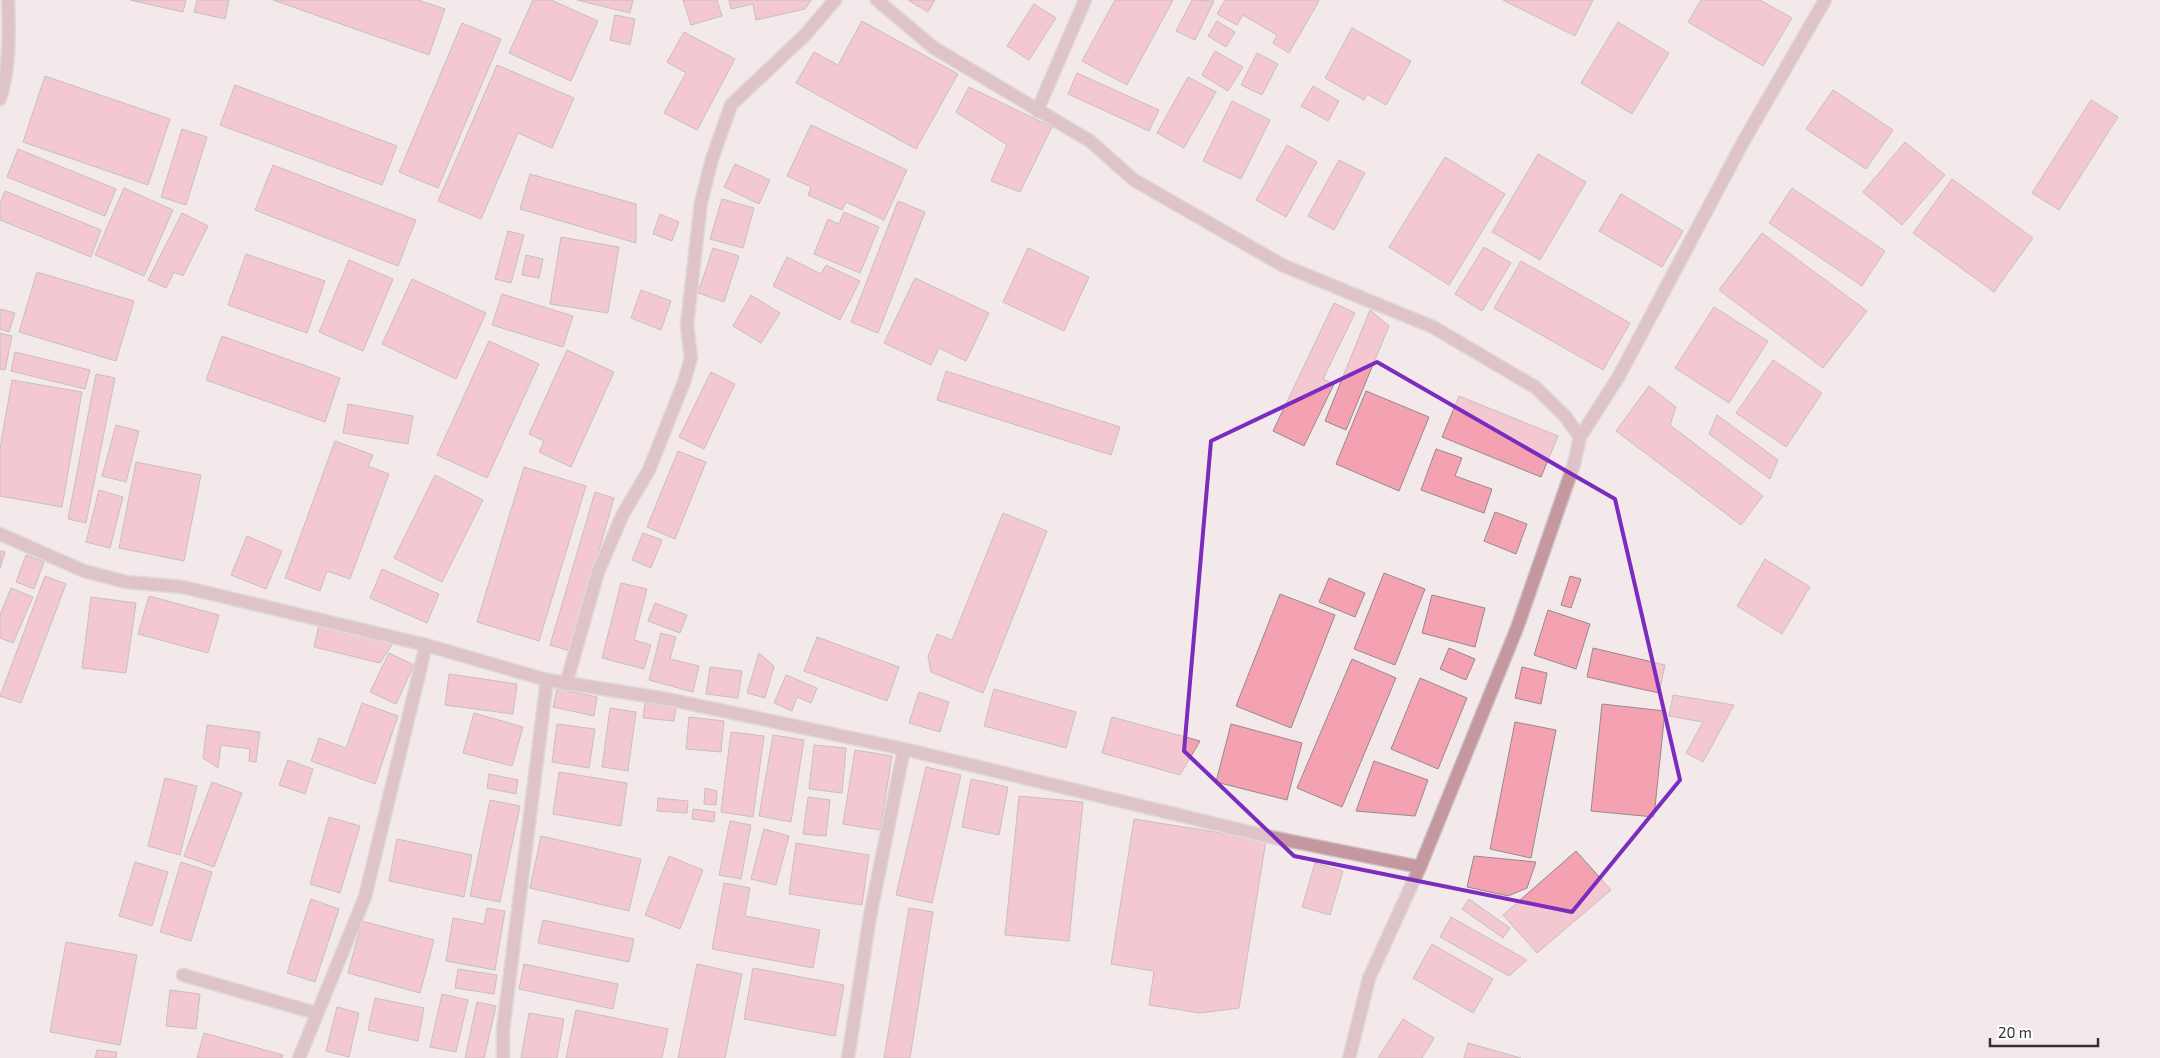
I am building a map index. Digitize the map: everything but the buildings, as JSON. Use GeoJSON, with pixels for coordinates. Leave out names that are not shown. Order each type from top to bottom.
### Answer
{"type":"FeatureCollection","features":[{"type":"Feature","properties":{"kind":"street"},"geometry":{"type":"LineString","coordinates":[[0,99],[4,87],[9,23],[8,0]]}},
{"type":"Feature","properties":{"kind":"street"},"geometry":{"type":"LineString","coordinates":[[566,684],[598,572],[623,514],[649,470],[684,382],[691,358],[687,324],[701,202],[712,159],[731,104],[804,35],[835,0]]}},
{"type":"Feature","properties":{"kind":"street"},"geometry":{"type":"LineString","coordinates":[[877,0],[934,48],[1090,141],[1134,180],[1282,266],[1433,327],[1520,377],[1542,394],[1564,415],[1580,437]]}},
{"type":"Feature","properties":{"kind":"street"},"geometry":{"type":"LineString","coordinates":[[1038,111],[1085,0]]}},
{"type":"Feature","properties":{"kind":"street"},"geometry":{"type":"LineString","coordinates":[[1349,1058],[1369,978],[1420,867],[1517,628],[1574,464],[1580,437],[1619,376],[1742,144],[1825,0]]}},
{"type":"Feature","properties":{"kind":"street"},"geometry":{"type":"LineString","coordinates":[[0,534],[84,571],[126,582],[183,587],[426,645],[547,680],[667,699],[904,749],[1266,836],[1420,867]]}},
{"type":"Feature","properties":{"kind":"street"},"geometry":{"type":"LineString","coordinates":[[299,1058],[365,897],[426,645]]}},
{"type":"Feature","properties":{"kind":"street"},"geometry":{"type":"LineString","coordinates":[[503,1058],[503,1030],[547,680]]}},
{"type":"Feature","properties":{"kind":"street"},"geometry":{"type":"LineString","coordinates":[[848,1058],[870,916],[904,749]]}},
{"type":"Feature","properties":{"kind":"street"},"geometry":{"type":"LineString","coordinates":[[183,975],[316,1013]]}},
{"type":"Feature","properties":{"kind":"highlighted area"},"geometry":{"type":"Polygon","coordinates":[[[1377,362],[1615,499],[1680,780],[1572,912],[1294,856],[1184,751],[1211,441],[1377,362]]]}}]}
